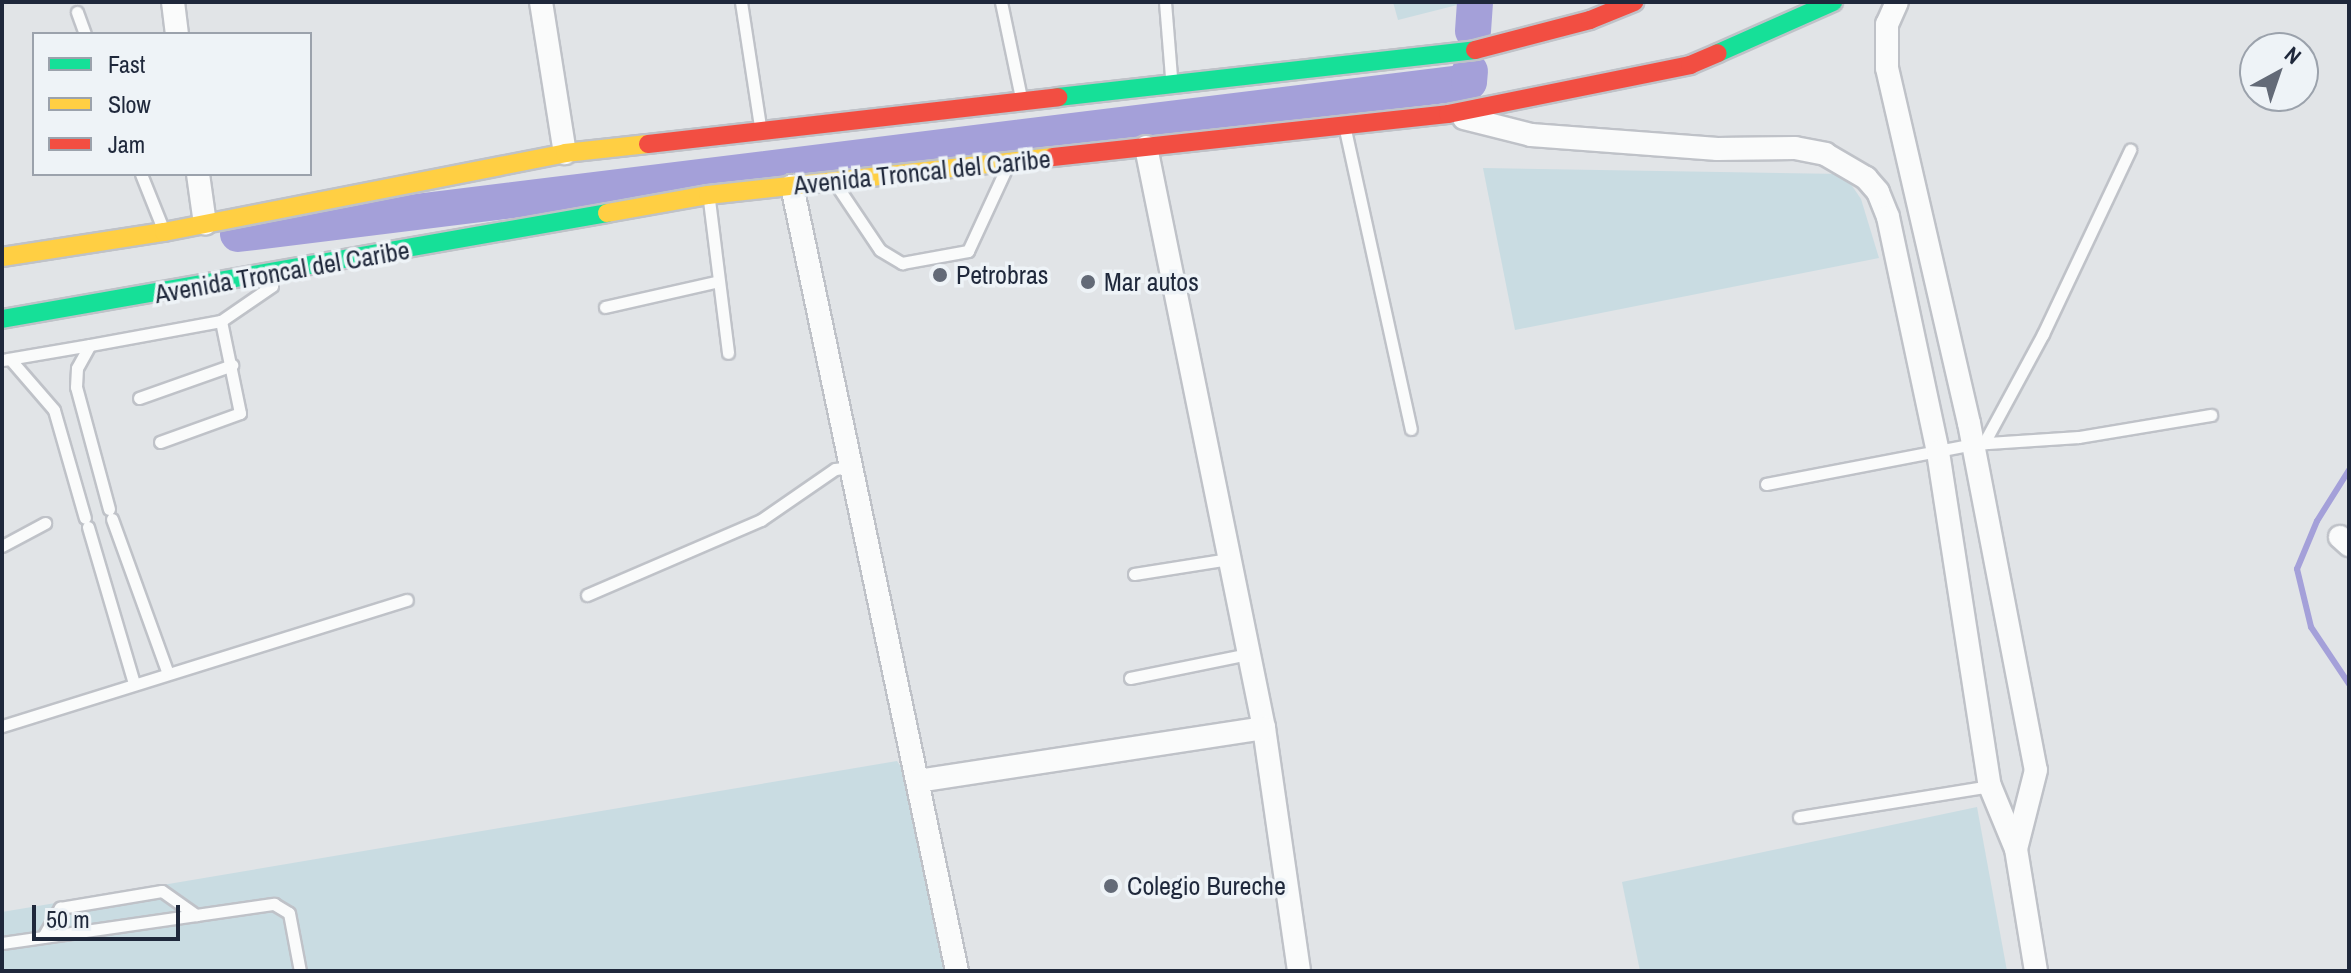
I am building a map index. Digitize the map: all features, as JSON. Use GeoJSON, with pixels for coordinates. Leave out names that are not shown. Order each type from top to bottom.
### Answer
{"type":"FeatureCollection","features":[{"type":"Feature","properties":{"kind":"highway"},"geometry":{"type":"LineString","coordinates":[[2,257],[164,232],[565,153],[1470,51],[1590,20],[1634,2]]}},
{"type":"Feature","properties":{"kind":"highway","name":"Avenida Troncal del Caribe"},"geometry":{"type":"LineString","coordinates":[[2,319],[297,270],[708,195],[1448,114],[1690,65],[1833,2]]}},
{"type":"Feature","properties":{"kind":"street"},"geometry":{"type":"LineString","coordinates":[[173,2],[177,32]]}},
{"type":"Feature","properties":{"kind":"street"},"geometry":{"type":"LineString","coordinates":[[541,2],[565,153]]}},
{"type":"Feature","properties":{"kind":"street"},"geometry":{"type":"LineString","coordinates":[[1897,2],[1887,24],[1887,68],[1978,444],[2036,770],[2016,849]]}},
{"type":"Feature","properties":{"kind":"street"},"geometry":{"type":"LineString","coordinates":[[1448,114],[1531,135],[1717,149],[1795,148],[1825,154],[1866,178],[1888,217],[1938,452],[1990,786],[2016,849],[2036,971]]}},
{"type":"Feature","properties":{"kind":"street"},"geometry":{"type":"LineString","coordinates":[[1146,147],[1264,728],[1299,971]]}},
{"type":"Feature","properties":{"kind":"street"},"geometry":{"type":"LineString","coordinates":[[198,176],[205,224]]}},
{"type":"Feature","properties":{"kind":"street"},"geometry":{"type":"LineString","coordinates":[[792,186],[957,971]]}},
{"type":"Feature","properties":{"kind":"street"},"geometry":{"type":"LineString","coordinates":[[1888,217],[1920,210]]}},
{"type":"Feature","properties":{"kind":"street"},"geometry":{"type":"LineString","coordinates":[[918,781],[1264,728]]}},
{"type":"Feature","properties":{"kind":"lane"},"geometry":{"type":"LineString","coordinates":[[741,2],[761,131]]}},
{"type":"Feature","properties":{"kind":"lane"},"geometry":{"type":"LineString","coordinates":[[1001,2],[1022,101]]}},
{"type":"Feature","properties":{"kind":"lane"},"geometry":{"type":"LineString","coordinates":[[1165,2],[1172,85]]}},
{"type":"Feature","properties":{"kind":"lane"},"geometry":{"type":"LineString","coordinates":[[77,12],[84,32]]}},
{"type":"Feature","properties":{"kind":"lane"},"geometry":{"type":"LineString","coordinates":[[1344,125],[1411,429]]}},
{"type":"Feature","properties":{"kind":"lane"},"geometry":{"type":"LineString","coordinates":[[1978,444],[2043,334],[2130,150]]}},
{"type":"Feature","properties":{"kind":"lane"},"geometry":{"type":"LineString","coordinates":[[835,182],[880,250],[902,263],[968,251],[1009,162]]}},
{"type":"Feature","properties":{"kind":"lane"},"geometry":{"type":"LineString","coordinates":[[142,176],[164,232]]}},
{"type":"Feature","properties":{"kind":"lane"},"geometry":{"type":"LineString","coordinates":[[708,195],[715,282],[728,353]]}},
{"type":"Feature","properties":{"kind":"lane"},"geometry":{"type":"LineString","coordinates":[[5,359],[221,321],[297,270]]}},
{"type":"Feature","properties":{"kind":"lane"},"geometry":{"type":"LineString","coordinates":[[605,307],[715,282]]}},
{"type":"Feature","properties":{"kind":"lane"},"geometry":{"type":"LineString","coordinates":[[160,442],[236,418],[241,407],[221,321]]}},
{"type":"Feature","properties":{"kind":"lane"},"geometry":{"type":"LineString","coordinates":[[90,345],[77,368],[76,387],[111,514],[167,671]]}},
{"type":"Feature","properties":{"kind":"lane"},"geometry":{"type":"LineString","coordinates":[[5,359],[54,410],[134,683]]}},
{"type":"Feature","properties":{"kind":"lane"},"geometry":{"type":"LineString","coordinates":[[139,398],[232,365]]}},
{"type":"Feature","properties":{"kind":"lane"},"geometry":{"type":"LineString","coordinates":[[1766,484],[1978,444],[2079,437],[2211,415]]}},
{"type":"Feature","properties":{"kind":"lane"},"geometry":{"type":"LineString","coordinates":[[587,595],[761,520],[835,469],[852,467]]}},
{"type":"Feature","properties":{"kind":"lane"},"geometry":{"type":"LineString","coordinates":[[2,546],[45,523]]}},
{"type":"Feature","properties":{"kind":"lane"},"geometry":{"type":"LineString","coordinates":[[1134,574],[1229,559]]}},
{"type":"Feature","properties":{"kind":"lane"},"geometry":{"type":"LineString","coordinates":[[2,726],[167,671],[407,600]]}},
{"type":"Feature","properties":{"kind":"lane"},"geometry":{"type":"LineString","coordinates":[[1130,678],[1248,654]]}},
{"type":"Feature","properties":{"kind":"lane"},"geometry":{"type":"LineString","coordinates":[[1799,817],[1990,786]]}},
{"type":"Feature","properties":{"kind":"lane"},"geometry":{"type":"LineString","coordinates":[[43,937],[60,908],[162,891],[196,915]]}},
{"type":"Feature","properties":{"kind":"lane"},"geometry":{"type":"LineString","coordinates":[[2,943],[274,904],[289,913],[300,971]]}},
{"type":"Feature","properties":{"kind":"shaded area"},"geometry":{"type":"Polygon","coordinates":[[[1393,2],[1469,2],[1398,20],[1393,2]]]}},
{"type":"Feature","properties":{"kind":"shaded area"},"geometry":{"type":"Polygon","coordinates":[[[1483,168],[1844,174],[1861,199],[1879,258],[1515,330],[1483,168]]]}},
{"type":"Feature","properties":{"kind":"shaded area"},"geometry":{"type":"Polygon","coordinates":[[[897,761],[910,780],[947,971],[2,971],[2,912],[897,761]]]}},
{"type":"Feature","properties":{"kind":"shaded area"},"geometry":{"type":"Polygon","coordinates":[[[1977,807],[2007,971],[1640,971],[1622,882],[1977,807]]]}},
{"type":"Feature","properties":{"kind":"waterway"},"geometry":{"type":"LineString","coordinates":[[1473,31],[1475,2]]}},
{"type":"Feature","properties":{"kind":"waterway"},"geometry":{"type":"LineString","coordinates":[[238,234],[1469,82],[1470,71]]}},
{"type":"Feature","properties":{"kind":"waterway"},"geometry":{"type":"LineString","coordinates":[[2349,470],[2317,521],[2297,569],[2311,627],[2349,684]]}},
{"type":"Feature","properties":{"kind":"traffic: fast"},"geometry":{"type":"LineString","coordinates":[[1718,53],[1833,2]]}},
{"type":"Feature","properties":{"kind":"traffic: fast"},"geometry":{"type":"LineString","coordinates":[[1058,97],[1475,50]]}},
{"type":"Feature","properties":{"kind":"traffic: fast"},"geometry":{"type":"LineString","coordinates":[[2,319],[607,213]]}},
{"type":"Feature","properties":{"kind":"traffic: slow"},"geometry":{"type":"LineString","coordinates":[[2,257],[164,232],[565,153],[648,144]]}},
{"type":"Feature","properties":{"kind":"traffic: slow"},"geometry":{"type":"LineString","coordinates":[[607,213],[708,195],[1053,157]]}},
{"type":"Feature","properties":{"kind":"traffic: jam"},"geometry":{"type":"LineString","coordinates":[[1475,50],[1590,20],[1634,2]]}},
{"type":"Feature","properties":{"kind":"traffic: jam"},"geometry":{"type":"LineString","coordinates":[[1053,157],[1448,114],[1690,65],[1718,53]]}},
{"type":"Feature","properties":{"kind":"traffic: jam"},"geometry":{"type":"LineString","coordinates":[[648,144],[1058,97]]}},
{"type":"Feature","properties":{"kind":"place","name":"Petrobras"},"geometry":{"type":"Point","coordinates":[940,275]}},
{"type":"Feature","properties":{"kind":"place","name":"Mar autos"},"geometry":{"type":"Point","coordinates":[1088,282]}},
{"type":"Feature","properties":{"kind":"place","name":"Colegio Bureche"},"geometry":{"type":"Point","coordinates":[1111,886]}}]}
